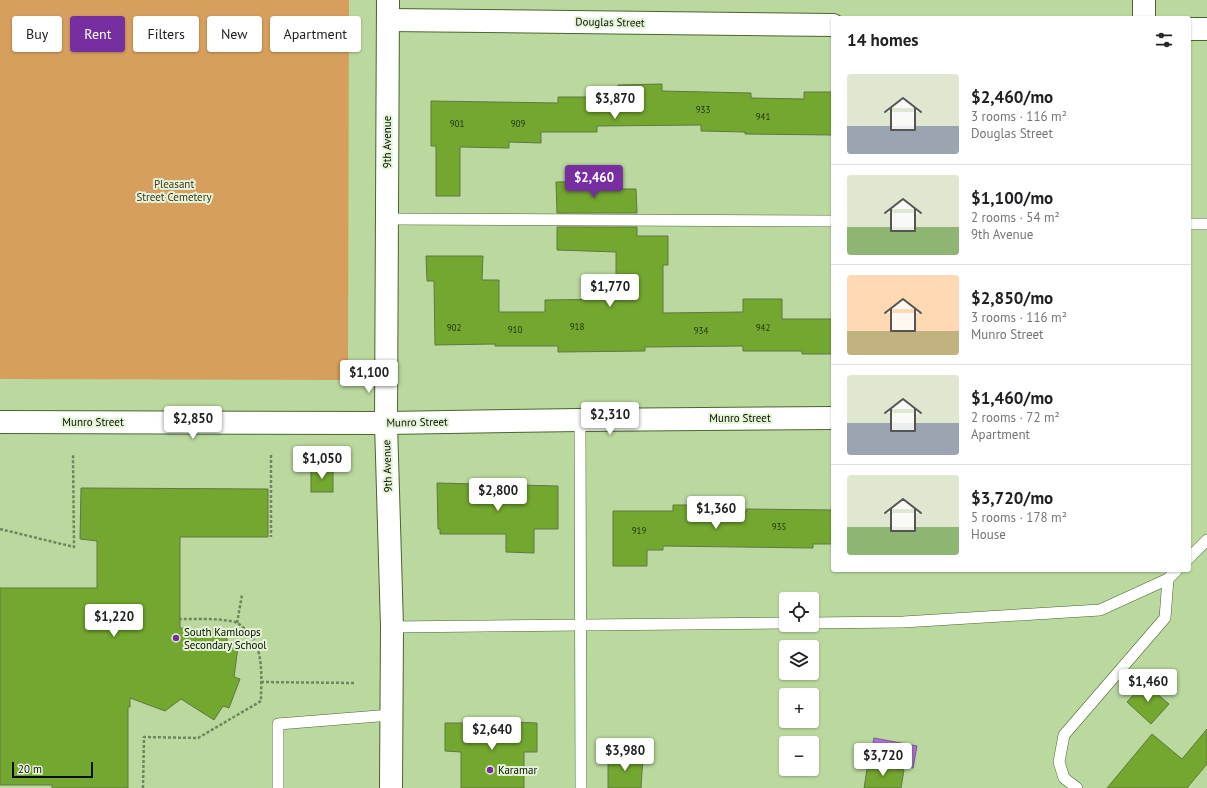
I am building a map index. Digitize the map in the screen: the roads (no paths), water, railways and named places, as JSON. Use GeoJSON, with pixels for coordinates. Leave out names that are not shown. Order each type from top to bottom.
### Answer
{"type":"FeatureCollection","features":[{"type":"Feature","properties":{"kind":"street"},"geometry":{"type":"LineString","coordinates":[[1144,0],[1144,16]]}},
{"type":"Feature","properties":{"kind":"street","name":"Douglas Street"},"geometry":{"type":"LineString","coordinates":[[388,10],[831,25]]}},
{"type":"Feature","properties":{"kind":"street","name":"9th Avenue"},"geometry":{"type":"LineString","coordinates":[[388,10],[386,423],[392,627],[391,788]]}},
{"type":"Feature","properties":{"kind":"street"},"geometry":{"type":"LineString","coordinates":[[1191,29],[1207,29]]}},
{"type":"Feature","properties":{"kind":"street","name":"Munro Street"},"geometry":{"type":"LineString","coordinates":[[0,422],[386,423],[831,418]]}},
{"type":"Feature","properties":{"kind":"lane"},"geometry":{"type":"LineString","coordinates":[[386,219],[831,221]]}},
{"type":"Feature","properties":{"kind":"lane"},"geometry":{"type":"LineString","coordinates":[[1191,224],[1207,224]]}},
{"type":"Feature","properties":{"kind":"lane"},"geometry":{"type":"LineString","coordinates":[[580,420],[581,788]]}},
{"type":"Feature","properties":{"kind":"lane"},"geometry":{"type":"LineString","coordinates":[[1191,556],[1207,540]]}},
{"type":"Feature","properties":{"kind":"lane"},"geometry":{"type":"LineString","coordinates":[[819,623],[903,622],[1100,610],[1168,579],[1175,572]]}},
{"type":"Feature","properties":{"kind":"lane"},"geometry":{"type":"LineString","coordinates":[[1077,788],[1064,778],[1059,762],[1064,735],[1165,618],[1168,579]]}},
{"type":"Feature","properties":{"kind":"lane"},"geometry":{"type":"LineString","coordinates":[[392,627],[779,623]]}},
{"type":"Feature","properties":{"kind":"lane"},"geometry":{"type":"LineString","coordinates":[[278,788],[278,724],[391,715]]}},
{"type":"Feature","properties":{"kind":"place","name":"South Kamloops Secondary School"},"geometry":{"type":"Point","coordinates":[176,638]}},
{"type":"Feature","properties":{"kind":"place","name":"Karamar"},"geometry":{"type":"Point","coordinates":[490,770]}},
{"type":"Feature","properties":{"kind":"park label","name":"Pleasant Street Cemetery"},"geometry":{"type":"Point","coordinates":[174,190]}}]}
